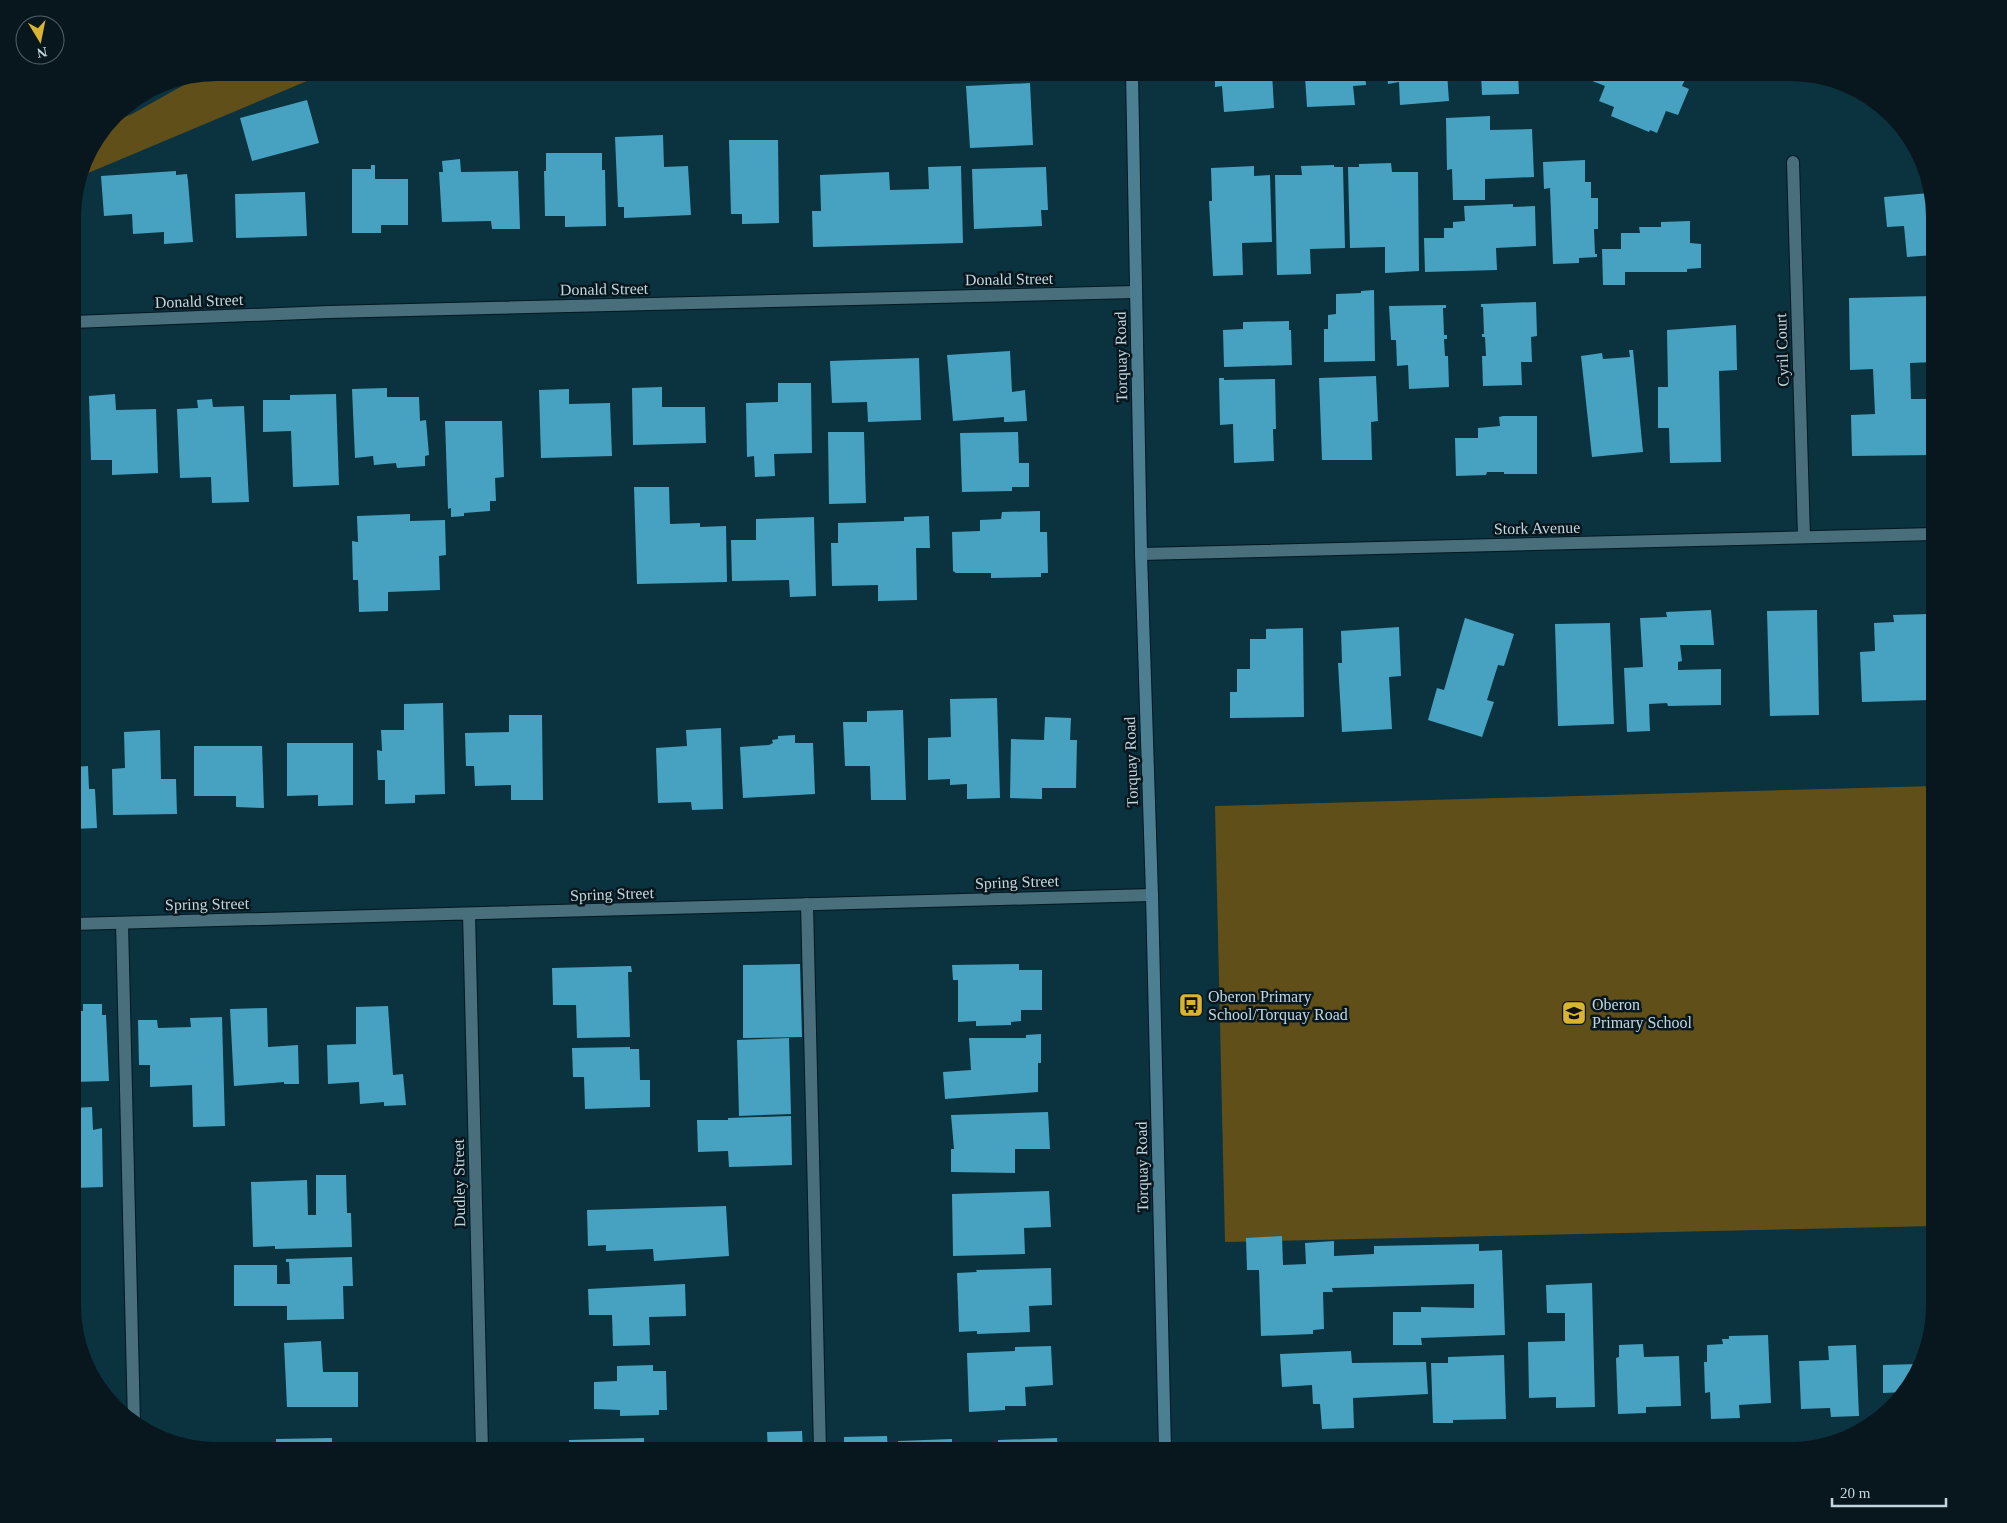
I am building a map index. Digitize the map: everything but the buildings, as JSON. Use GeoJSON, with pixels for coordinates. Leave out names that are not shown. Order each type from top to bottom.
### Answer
{"type":"FeatureCollection","features":[{"type":"Feature","properties":{"kind":"street","name":"Torquay Road"},"geometry":{"type":"LineString","coordinates":[[1132,81],[1141,554],[1152,895],[1165,1442]]}},
{"type":"Feature","properties":{"kind":"street","name":"Cyril Court"},"geometry":{"type":"LineString","coordinates":[[1793,162],[1804,537]]}},
{"type":"Feature","properties":{"kind":"street","name":"Donald Street"},"geometry":{"type":"LineString","coordinates":[[82,322],[329,312],[1136,292]]}},
{"type":"Feature","properties":{"kind":"street","name":"Stork Avenue"},"geometry":{"type":"LineString","coordinates":[[1141,554],[1926,534]]}},
{"type":"Feature","properties":{"kind":"street","name":"Spring Street"},"geometry":{"type":"LineString","coordinates":[[82,924],[1152,895]]}},
{"type":"Feature","properties":{"kind":"street"},"geometry":{"type":"LineString","coordinates":[[808,904],[820,1442]]}},
{"type":"Feature","properties":{"kind":"street","name":"Dudley Street"},"geometry":{"type":"LineString","coordinates":[[469,914],[482,1442]]}},
{"type":"Feature","properties":{"kind":"street"},"geometry":{"type":"LineString","coordinates":[[122,923],[134,1414]]}},
{"type":"Feature","properties":{"kind":"shaded area"},"geometry":{"type":"Polygon","coordinates":[[[307,81],[89,172],[95,157],[109,134],[127,116],[182,86],[200,82],[307,81]]]}},
{"type":"Feature","properties":{"kind":"shaded area","name":"Oberon Primary School"},"geometry":{"type":"Polygon","coordinates":[[[1926,786],[1926,1226],[1225,1242],[1215,806],[1926,786]]]}},
{"type":"Feature","properties":{"kind":"place","name":"Oberon Primary School/Torquay Road"},"geometry":{"type":"Point","coordinates":[1191,1005]}},
{"type":"Feature","properties":{"kind":"place","name":"Oberon Primary School"},"geometry":{"type":"Point","coordinates":[1574,1013]}}]}
